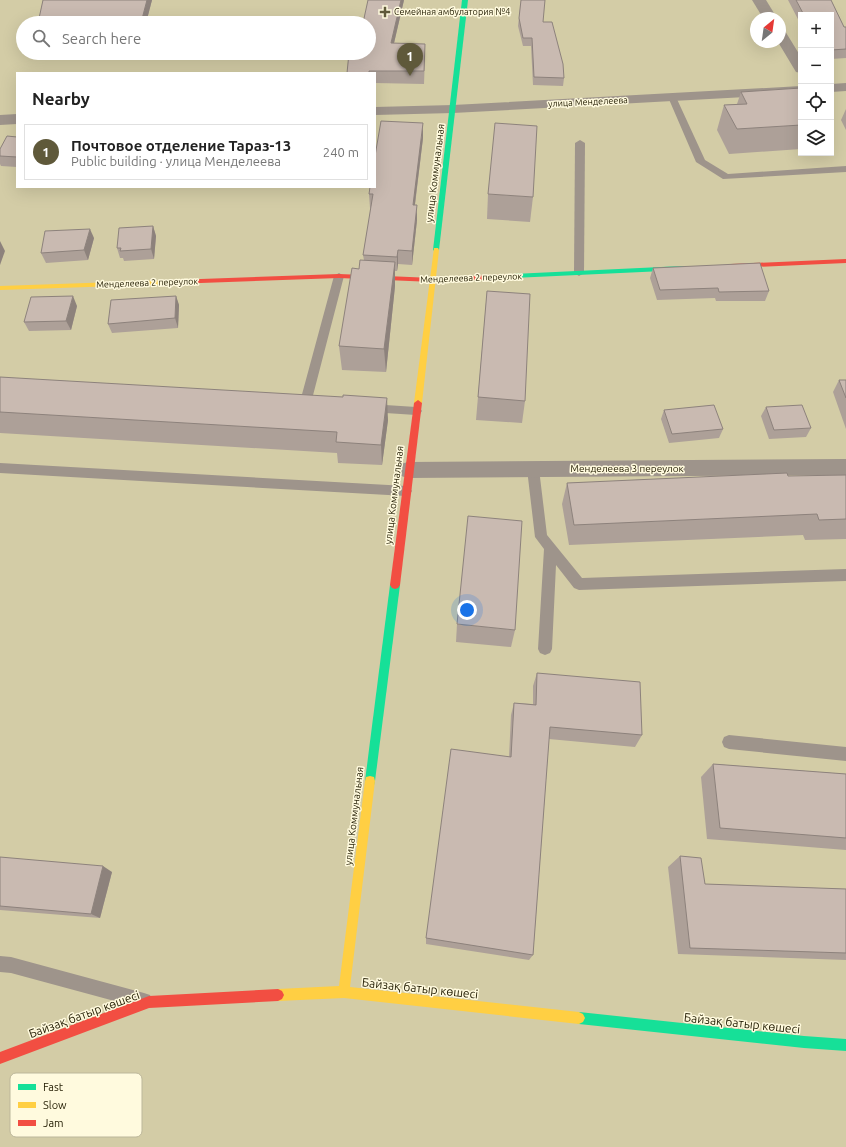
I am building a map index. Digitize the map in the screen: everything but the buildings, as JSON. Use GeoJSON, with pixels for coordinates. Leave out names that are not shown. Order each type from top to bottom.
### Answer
{"type":"FeatureCollection","features":[{"type":"Feature","properties":{"kind":"street","name":"улица Коммунальная"},"geometry":{"type":"LineString","coordinates":[[344,992],[408,470],[433,280],[466,0]]}},
{"type":"Feature","properties":{"kind":"street"},"geometry":{"type":"LineString","coordinates":[[759,0],[766,12]]}},
{"type":"Feature","properties":{"kind":"street"},"geometry":{"type":"LineString","coordinates":[[786,44],[798,64]]}},
{"type":"Feature","properties":{"kind":"street"},"geometry":{"type":"LineString","coordinates":[[834,88],[846,87]]}},
{"type":"Feature","properties":{"kind":"street","name":"улица Менделеева"},"geometry":{"type":"LineString","coordinates":[[376,111],[453,109],[798,90]]}},
{"type":"Feature","properties":{"kind":"street"},"geometry":{"type":"LineString","coordinates":[[0,120],[16,119]]}},
{"type":"Feature","properties":{"kind":"street"},"geometry":{"type":"LineString","coordinates":[[720,267],[846,261]]}},
{"type":"Feature","properties":{"kind":"street","name":"Менделеева 2 переулок"},"geometry":{"type":"LineString","coordinates":[[0,288],[339,276],[433,280],[689,268]]}},
{"type":"Feature","properties":{"kind":"street","name":"Менделеева 3 переулок"},"geometry":{"type":"LineString","coordinates":[[408,470],[846,466]]}},
{"type":"Feature","properties":{"kind":"street","name":"Байзақ батыр көшесі"},"geometry":{"type":"LineString","coordinates":[[0,1058],[149,1002],[344,992],[804,1042],[846,1045]]}},
{"type":"Feature","properties":{"kind":"lane"},"geometry":{"type":"LineString","coordinates":[[672,97],[701,162],[726,177],[846,169]]}},
{"type":"Feature","properties":{"kind":"lane"},"geometry":{"type":"LineString","coordinates":[[579,273],[580,143]]}},
{"type":"Feature","properties":{"kind":"lane"},"geometry":{"type":"LineString","coordinates":[[281,402],[309,403],[339,276]]}},
{"type":"Feature","properties":{"kind":"lane"},"geometry":{"type":"LineString","coordinates":[[360,407],[416,411]]}},
{"type":"Feature","properties":{"kind":"lane"},"geometry":{"type":"LineString","coordinates":[[0,468],[406,491]]}},
{"type":"Feature","properties":{"kind":"lane"},"geometry":{"type":"LineString","coordinates":[[533,469],[541,537],[579,584],[846,575]]}},
{"type":"Feature","properties":{"kind":"lane"},"geometry":{"type":"LineString","coordinates":[[545,648],[550,548]]}},
{"type":"Feature","properties":{"kind":"lane"},"geometry":{"type":"LineString","coordinates":[[729,742],[846,754]]}},
{"type":"Feature","properties":{"kind":"lane"},"geometry":{"type":"LineString","coordinates":[[0,964],[11,965],[149,1002]]}},
{"type":"Feature","properties":{"kind":"traffic: fast"},"geometry":{"type":"LineString","coordinates":[[436,250],[465,0]]}},
{"type":"Feature","properties":{"kind":"traffic: fast"},"geometry":{"type":"LineString","coordinates":[[513,276],[682,268]]}},
{"type":"Feature","properties":{"kind":"traffic: fast"},"geometry":{"type":"LineString","coordinates":[[370,781],[395,585]]}},
{"type":"Feature","properties":{"kind":"traffic: fast"},"geometry":{"type":"LineString","coordinates":[[579,1018],[804,1042],[846,1045]]}},
{"type":"Feature","properties":{"kind":"traffic: slow"},"geometry":{"type":"LineString","coordinates":[[418,403],[436,250]]}},
{"type":"Feature","properties":{"kind":"traffic: slow"},"geometry":{"type":"LineString","coordinates":[[0,288],[173,282]]}},
{"type":"Feature","properties":{"kind":"traffic: slow"},"geometry":{"type":"LineString","coordinates":[[344,992],[370,781]]}},
{"type":"Feature","properties":{"kind":"traffic: slow"},"geometry":{"type":"LineString","coordinates":[[278,995],[344,992],[579,1018]]}},
{"type":"Feature","properties":{"kind":"traffic: jam"},"geometry":{"type":"LineString","coordinates":[[731,266],[846,261]]}},
{"type":"Feature","properties":{"kind":"traffic: jam"},"geometry":{"type":"LineString","coordinates":[[173,282],[339,276],[433,280],[513,276]]}},
{"type":"Feature","properties":{"kind":"traffic: jam"},"geometry":{"type":"LineString","coordinates":[[395,585],[418,403]]}},
{"type":"Feature","properties":{"kind":"traffic: jam"},"geometry":{"type":"LineString","coordinates":[[0,1058],[149,1002],[278,995]]}},
{"type":"Feature","properties":{"kind":"place","name":"Семейная амбулатория №4"},"geometry":{"type":"Point","coordinates":[385,12]}},
{"type":"Feature","properties":{"kind":"place","name":"Почтовое отделение Тараз-13"},"geometry":{"type":"Point","coordinates":[410,76]}}]}
